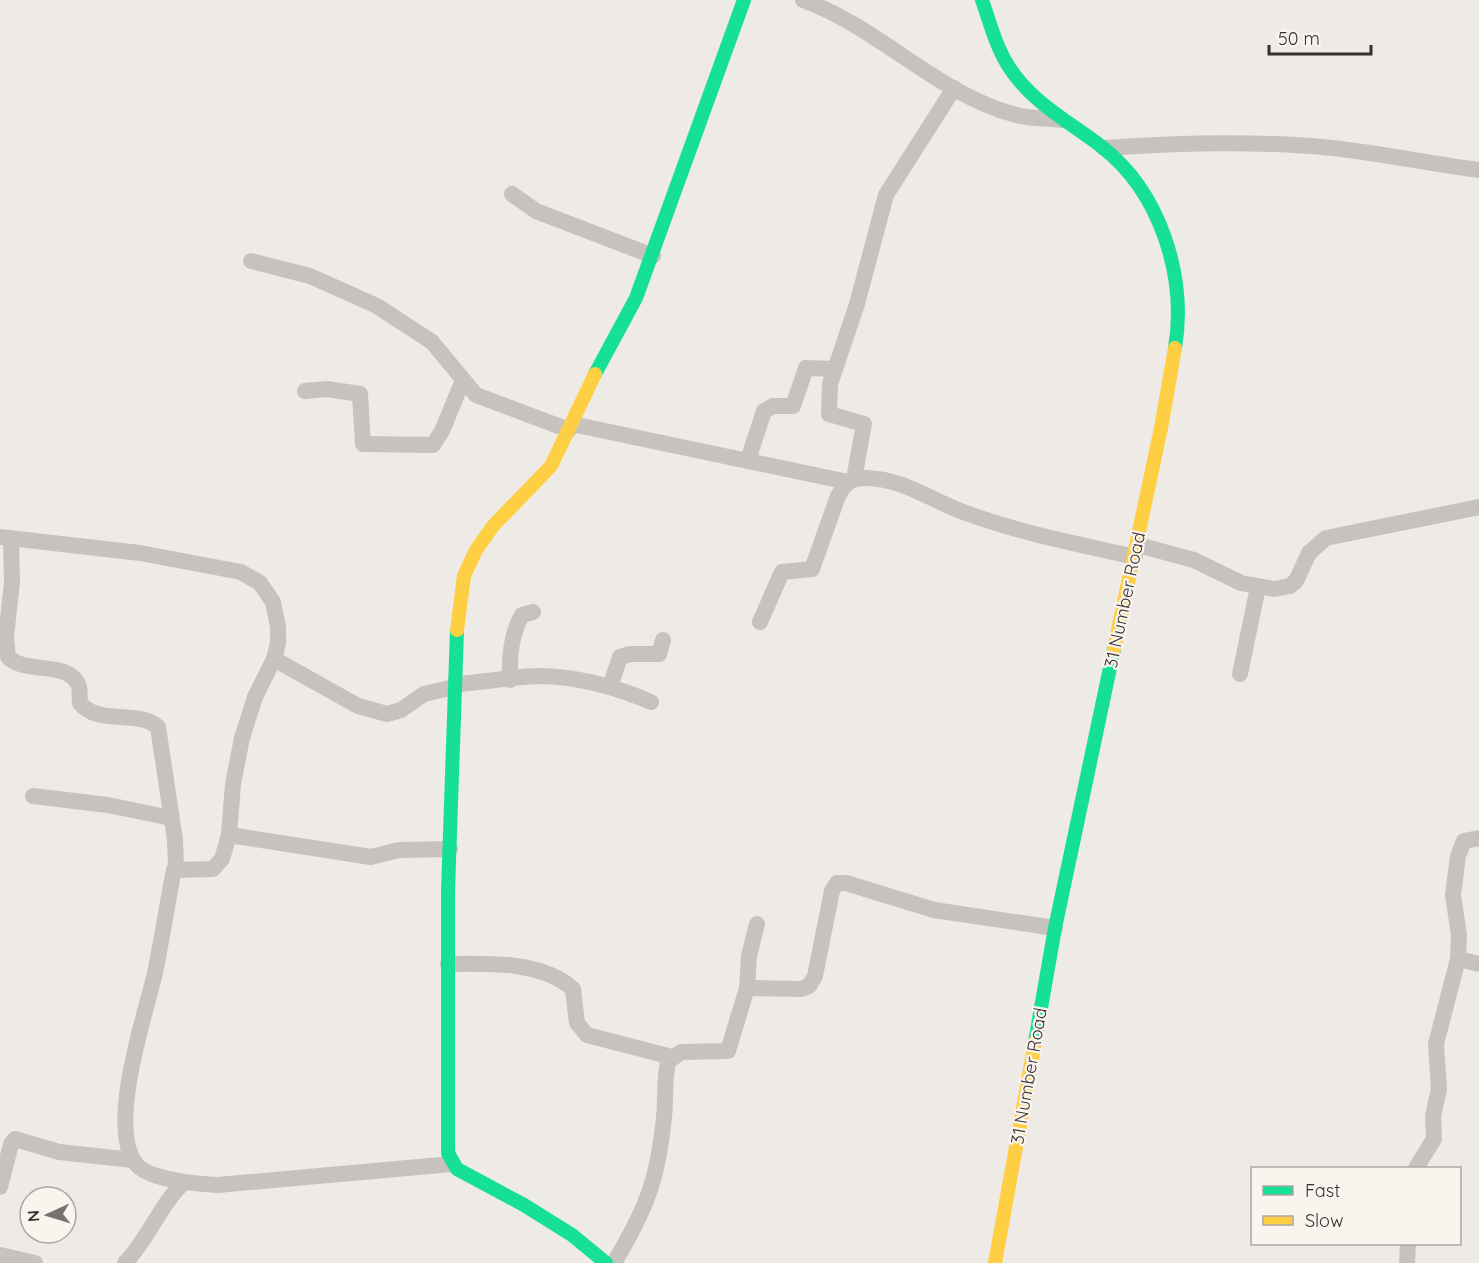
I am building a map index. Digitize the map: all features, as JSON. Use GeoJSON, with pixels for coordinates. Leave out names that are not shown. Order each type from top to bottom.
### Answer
{"type":"FeatureCollection","features":[{"type":"Feature","properties":{"kind":"street"},"geometry":{"type":"LineString","coordinates":[[452,1164],[447,1146],[454,686],[458,618],[469,563],[493,526],[546,472],[571,427],[615,334],[636,298],[744,0]]}},
{"type":"Feature","properties":{"kind":"street"},"geometry":{"type":"LineString","coordinates":[[803,0],[843,17],[954,88],[991,106],[1018,116],[1062,120]]}},
{"type":"Feature","properties":{"kind":"street","name":"31 Number Road"},"geometry":{"type":"LineString","coordinates":[[982,0],[998,46],[1010,69],[1062,120],[1104,148],[1132,178],[1158,219],[1169,246],[1174,272],[1176,340],[1136,551],[1054,928],[995,1263]]}},
{"type":"Feature","properties":{"kind":"street"},"geometry":{"type":"LineString","coordinates":[[760,622],[782,572],[806,572],[812,569],[838,496],[851,481],[864,424],[829,414],[828,396],[835,369],[856,304],[886,195],[954,88]]}},
{"type":"Feature","properties":{"kind":"street"},"geometry":{"type":"LineString","coordinates":[[1104,148],[1240,143],[1311,146],[1395,155],[1479,170]]}},
{"type":"Feature","properties":{"kind":"street"},"geometry":{"type":"LineString","coordinates":[[512,194],[536,211],[653,256]]}},
{"type":"Feature","properties":{"kind":"street"},"geometry":{"type":"LineString","coordinates":[[251,261],[310,276],[376,306],[432,342],[482,399],[571,427],[748,460],[803,474],[851,481],[869,478],[909,486],[964,512],[999,524],[1136,551],[1185,556],[1228,578],[1258,587],[1274,589],[1290,586],[1296,581],[1309,553],[1326,538],[1479,507]]}},
{"type":"Feature","properties":{"kind":"street"},"geometry":{"type":"LineString","coordinates":[[748,460],[764,411],[773,406],[793,406],[806,368],[835,369]]}},
{"type":"Feature","properties":{"kind":"street"},"geometry":{"type":"LineString","coordinates":[[305,391],[327,389],[360,394],[363,444],[433,445],[442,431],[463,380]]}},
{"type":"Feature","properties":{"kind":"street"},"geometry":{"type":"LineString","coordinates":[[176,868],[217,867],[229,835],[233,784],[242,738],[255,698],[274,659],[278,644],[276,612],[268,593],[250,576],[169,558],[5,538],[12,582],[6,637],[9,657],[23,666],[58,671],[71,677],[78,684],[80,703],[90,711],[155,724],[161,737],[176,868],[128,1083],[128,1139],[133,1160],[145,1172],[184,1182],[218,1185],[316,1174],[393,1171],[452,1164],[572,1235],[606,1263]]}},
{"type":"Feature","properties":{"kind":"street"},"geometry":{"type":"LineString","coordinates":[[1240,674],[1258,587]]}},
{"type":"Feature","properties":{"kind":"street"},"geometry":{"type":"LineString","coordinates":[[510,680],[510,652],[518,625],[522,615],[533,612]]}},
{"type":"Feature","properties":{"kind":"street"},"geometry":{"type":"LineString","coordinates":[[610,687],[620,657],[630,654],[659,654],[663,640]]}},
{"type":"Feature","properties":{"kind":"street"},"geometry":{"type":"LineString","coordinates":[[274,659],[358,706],[387,714],[401,710],[424,694],[454,686],[551,677],[610,687],[651,702]]}},
{"type":"Feature","properties":{"kind":"street"},"geometry":{"type":"LineString","coordinates":[[33,796],[125,808],[171,818]]}},
{"type":"Feature","properties":{"kind":"street"},"geometry":{"type":"LineString","coordinates":[[229,835],[371,857],[399,850],[450,849]]}},
{"type":"Feature","properties":{"kind":"street"},"geometry":{"type":"LineString","coordinates":[[1417,1167],[1434,1139],[1433,1116],[1439,1089],[1436,1044],[1458,959],[1459,935],[1453,896],[1458,856],[1464,841],[1479,838]]}},
{"type":"Feature","properties":{"kind":"street"},"geometry":{"type":"LineString","coordinates":[[747,988],[801,989],[809,987],[815,976],[832,891],[834,886],[841,882],[940,912],[1054,928]]}},
{"type":"Feature","properties":{"kind":"street"},"geometry":{"type":"LineString","coordinates":[[448,964],[493,964],[547,975],[573,989],[577,1023],[587,1035],[672,1057],[687,1051],[728,1051],[747,988],[749,956],[757,924]]}},
{"type":"Feature","properties":{"kind":"street"},"geometry":{"type":"LineString","coordinates":[[1458,959],[1479,964]]}},
{"type":"Feature","properties":{"kind":"street"},"geometry":{"type":"LineString","coordinates":[[614,1263],[641,1218],[653,1184],[664,1117],[666,1068],[672,1057]]}},
{"type":"Feature","properties":{"kind":"street"},"geometry":{"type":"LineString","coordinates":[[0,1187],[11,1144],[15,1139],[59,1152],[133,1160]]}},
{"type":"Feature","properties":{"kind":"street"},"geometry":{"type":"LineString","coordinates":[[125,1263],[152,1230],[170,1196],[184,1182]]}},
{"type":"Feature","properties":{"kind":"street"},"geometry":{"type":"LineString","coordinates":[[1407,1263],[1408,1245]]}},
{"type":"Feature","properties":{"kind":"street"},"geometry":{"type":"LineString","coordinates":[[0,1255],[35,1263]]}},
{"type":"Feature","properties":{"kind":"traffic: fast"},"geometry":{"type":"LineString","coordinates":[[595,374],[636,298],[744,0]]}},
{"type":"Feature","properties":{"kind":"traffic: fast"},"geometry":{"type":"LineString","coordinates":[[982,0],[1000,51],[1018,80],[1040,102],[1102,147],[1122,166],[1140,187],[1154,211],[1165,237],[1177,293],[1178,321],[1175,348]]}},
{"type":"Feature","properties":{"kind":"traffic: fast"},"geometry":{"type":"LineString","coordinates":[[457,630],[448,891],[448,1153],[457,1169],[524,1205],[572,1235],[606,1263]]}},
{"type":"Feature","properties":{"kind":"traffic: fast"},"geometry":{"type":"LineString","coordinates":[[1035,1042],[1055,928],[1114,649]]}},
{"type":"Feature","properties":{"kind":"traffic: slow"},"geometry":{"type":"LineString","coordinates":[[1114,649],[1161,428],[1175,348]]}},
{"type":"Feature","properties":{"kind":"traffic: slow"},"geometry":{"type":"LineString","coordinates":[[457,630],[464,576],[476,550],[493,526],[551,466],[595,374]]}},
{"type":"Feature","properties":{"kind":"traffic: slow"},"geometry":{"type":"LineString","coordinates":[[995,1263],[1035,1042]]}}]}
